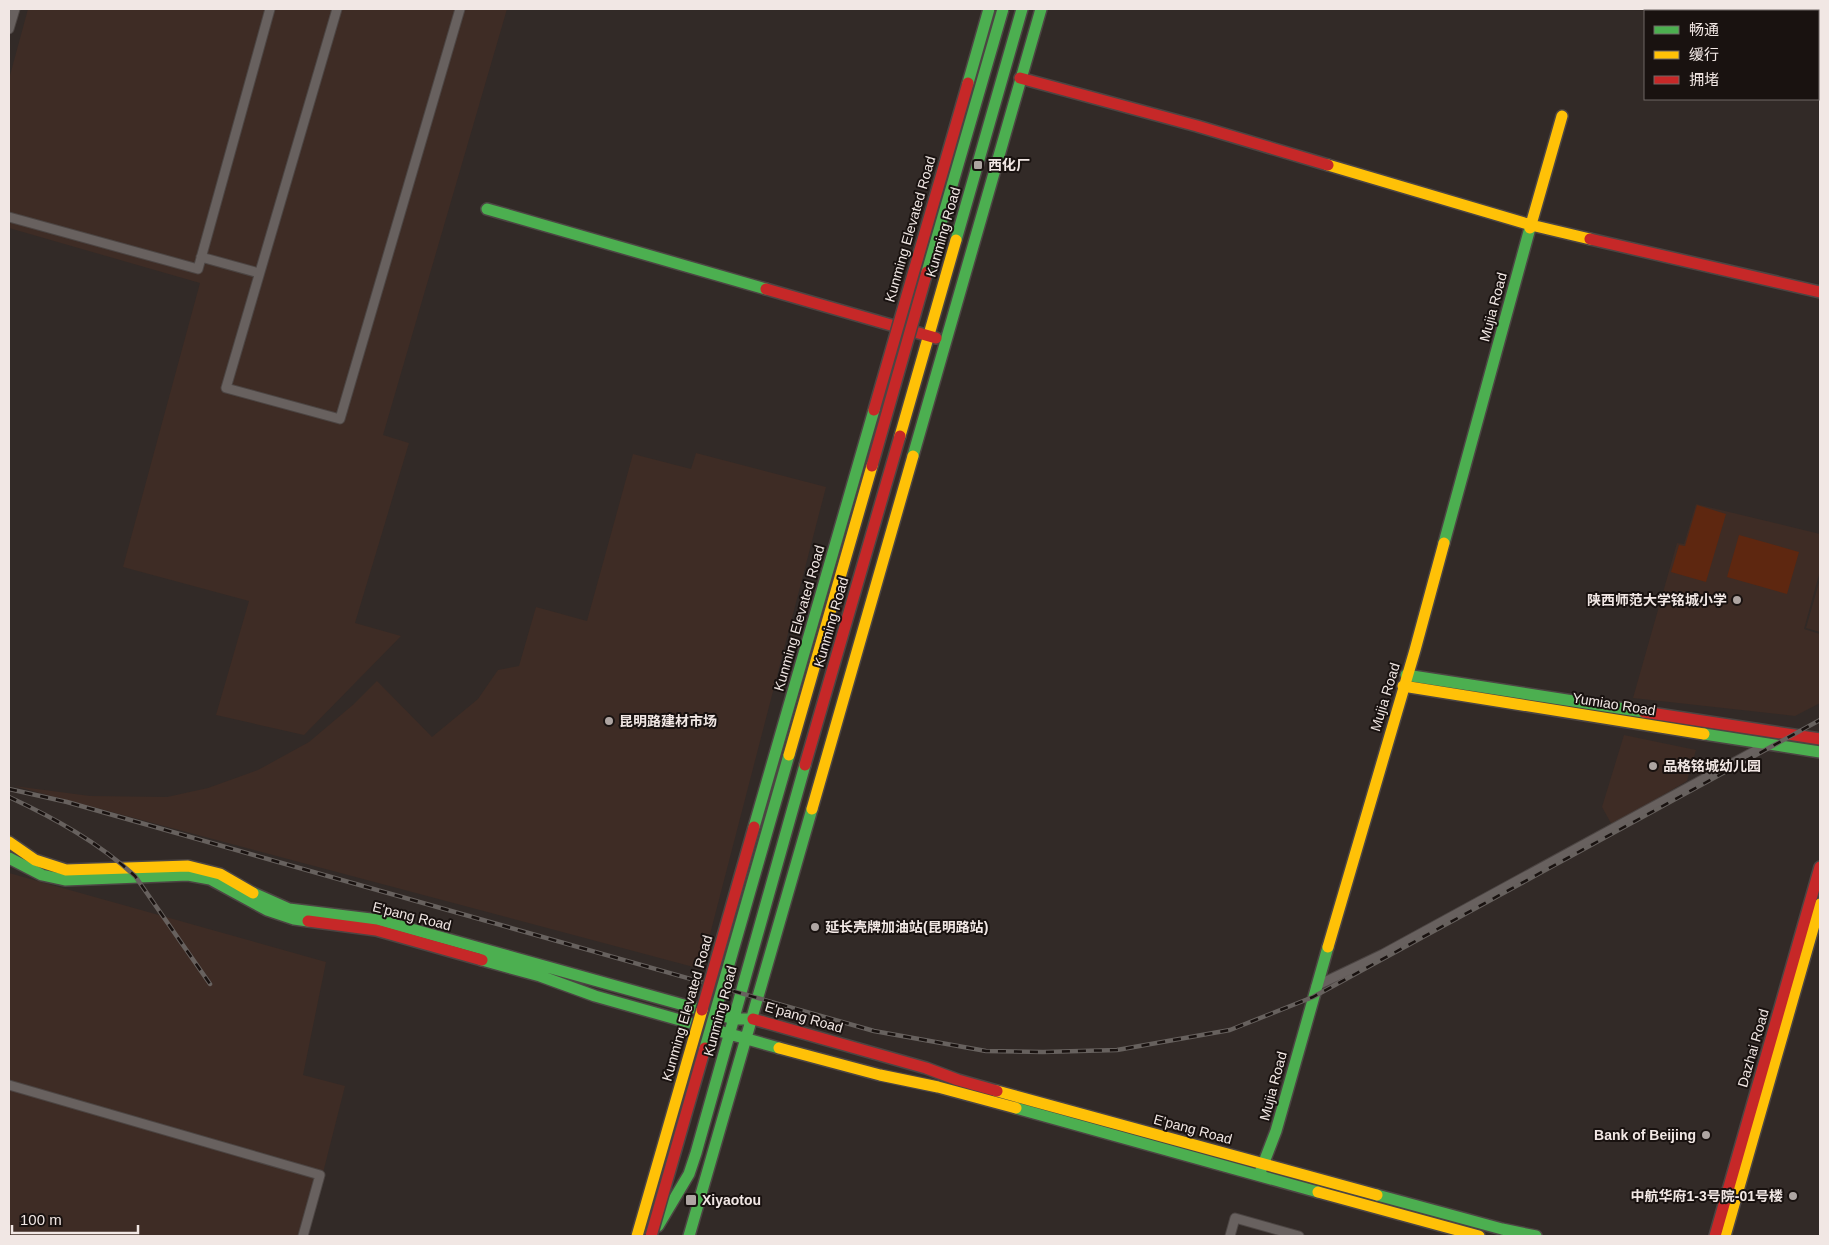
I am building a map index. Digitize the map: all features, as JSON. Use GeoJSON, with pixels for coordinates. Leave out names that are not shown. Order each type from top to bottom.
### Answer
{"type":"FeatureCollection","features":[{"type":"Feature","properties":{"kind":"main road","name":"Kunming Elevated Road"},"geometry":{"type":"LineString","coordinates":[[637,1236],[989,9]]}},
{"type":"Feature","properties":{"kind":"main road","name":"Kunming Elevated Road"},"geometry":{"type":"LineString","coordinates":[[653,1235],[1003,9]]}},
{"type":"Feature","properties":{"kind":"main road","name":"Kunming Road"},"geometry":{"type":"LineString","coordinates":[[653,1235],[689,1174],[696,1154],[1022,9]]}},
{"type":"Feature","properties":{"kind":"main road"},"geometry":{"type":"LineString","coordinates":[[689,1236],[1041,9]]}},
{"type":"Feature","properties":{"kind":"main road"},"geometry":{"type":"LineString","coordinates":[[1021,78],[1197,126],[1531,225],[1820,292]]}},
{"type":"Feature","properties":{"kind":"main road","name":"Mujia Road"},"geometry":{"type":"LineString","coordinates":[[1260,1175],[1276,1131],[1316,986],[1415,650],[1562,116]]}},
{"type":"Feature","properties":{"kind":"main road"},"geometry":{"type":"LineString","coordinates":[[487,208],[946,341]]}},
{"type":"Feature","properties":{"kind":"main road","name":"Yumiao Road"},"geometry":{"type":"LineString","coordinates":[[1405,681],[1820,739]]}},
{"type":"Feature","properties":{"kind":"main road","name":"Yumiao Road"},"geometry":{"type":"LineString","coordinates":[[1405,681],[1820,752]]}},
{"type":"Feature","properties":{"kind":"main road","name":"E'pang Road"},"geometry":{"type":"LineString","coordinates":[[9,842],[34,860],[50,867],[66,870],[188,866],[208,870],[220,874],[260,898],[289,908],[379,920],[734,1019],[751,1018],[926,1068],[958,1080],[1502,1229],[1536,1236]]}},
{"type":"Feature","properties":{"kind":"main road","name":"E'pang Road"},"geometry":{"type":"LineString","coordinates":[[9,858],[42,875],[66,880],[188,875],[210,879],[267,910],[294,919],[376,930],[540,976],[595,996],[746,1039],[880,1075],[938,1087],[1479,1236]]}},
{"type":"Feature","properties":{"kind":"main road","name":"Dazhai Road"},"geometry":{"type":"LineString","coordinates":[[1715,1236],[1820,867]]}},
{"type":"Feature","properties":{"kind":"main road","name":"Dazhai Road"},"geometry":{"type":"LineString","coordinates":[[1724,1236],[1820,904]]}},
{"type":"Feature","properties":{"kind":"main road"},"geometry":{"type":"LineString","coordinates":[[820,1059],[825,1039]]}},
{"type":"Feature","properties":{"kind":"street"},"geometry":{"type":"LineString","coordinates":[[9,29],[14,9]]}},
{"type":"Feature","properties":{"kind":"street"},"geometry":{"type":"LineString","coordinates":[[9,217],[198,269],[270,9]]}},
{"type":"Feature","properties":{"kind":"street"},"geometry":{"type":"LineString","coordinates":[[337,9],[226,388],[340,418],[460,9]]}},
{"type":"Feature","properties":{"kind":"street"},"geometry":{"type":"LineString","coordinates":[[201,256],[259,274]]}},
{"type":"Feature","properties":{"kind":"street"},"geometry":{"type":"LineString","coordinates":[[1316,986],[1383,954],[1768,744]]}},
{"type":"Feature","properties":{"kind":"street"},"geometry":{"type":"LineString","coordinates":[[9,1085],[320,1175],[304,1236]]}},
{"type":"Feature","properties":{"kind":"street"},"geometry":{"type":"LineString","coordinates":[[1230,1236],[1235,1218],[1299,1236]]}},
{"type":"Feature","properties":{"kind":"shaded area"},"geometry":{"type":"Polygon","coordinates":[[[28,9],[507,9],[383,435],[409,443],[355,623],[401,636],[304,735],[216,715],[249,601],[123,567],[200,283],[9,228],[9,79],[28,9]]]}},
{"type":"Feature","properties":{"kind":"shaded area","name":"昆明路建材市场"},"geometry":{"type":"Polygon","coordinates":[[[696,453],[826,487],[701,969],[14,786],[90,796],[167,797],[208,788],[258,770],[309,742],[354,704],[377,681],[432,737],[478,699],[498,670],[519,666],[536,607],[587,621],[633,454],[691,469],[696,453]]]}},
{"type":"Feature","properties":{"kind":"shaded area","name":"陕西师范大学铭城小学"},"geometry":{"type":"Polygon","coordinates":[[[1696,504],[1820,534],[1820,571],[1804,629],[1820,634],[1820,703],[1795,716],[1633,698],[1677,543],[1684,544],[1696,504]]]}},
{"type":"Feature","properties":{"kind":"shaded area"},"geometry":{"type":"Polygon","coordinates":[[[1697,505],[1726,514],[1706,582],[1671,572],[1679,545],[1685,546],[1697,505]]]}},
{"type":"Feature","properties":{"kind":"shaded area"},"geometry":{"type":"Polygon","coordinates":[[[1739,535],[1799,552],[1787,594],[1727,577],[1739,535]]]}},
{"type":"Feature","properties":{"kind":"shaded area"},"geometry":{"type":"Polygon","coordinates":[[[1820,579],[1820,632],[1806,628],[1820,579]]]}},
{"type":"Feature","properties":{"kind":"shaded area","name":"品格铭城幼儿园"},"geometry":{"type":"Polygon","coordinates":[[[1624,735],[1696,750],[1687,781],[1612,825],[1602,807],[1624,735]]]}},
{"type":"Feature","properties":{"kind":"shaded area"},"geometry":{"type":"Polygon","coordinates":[[[9,873],[326,962],[303,1075],[345,1086],[307,1236],[9,1236],[9,873]]]}},
{"type":"Feature","properties":{"kind":"railway"},"geometry":{"type":"LineString","coordinates":[[9,789],[67,802],[874,1031],[986,1051],[1117,1050],[1230,1030],[1313,997],[1820,720]]}},
{"type":"Feature","properties":{"kind":"railway"},"geometry":{"type":"LineString","coordinates":[[9,797],[42,813],[91,842],[135,876],[210,984]]}},
{"type":"Feature","properties":{"kind":"traffic: fast"},"geometry":{"type":"LineString","coordinates":[[968,83],[989,9]]}},
{"type":"Feature","properties":{"kind":"traffic: fast"},"geometry":{"type":"LineString","coordinates":[[927,272],[1003,9]]}},
{"type":"Feature","properties":{"kind":"traffic: fast"},"geometry":{"type":"LineString","coordinates":[[956,240],[1022,9]]}},
{"type":"Feature","properties":{"kind":"traffic: fast"},"geometry":{"type":"LineString","coordinates":[[913,456],[1041,9]]}},
{"type":"Feature","properties":{"kind":"traffic: fast"},"geometry":{"type":"LineString","coordinates":[[487,209],[766,289]]}},
{"type":"Feature","properties":{"kind":"traffic: fast"},"geometry":{"type":"LineString","coordinates":[[1444,543],[1530,228]]}},
{"type":"Feature","properties":{"kind":"traffic: fast"},"geometry":{"type":"LineString","coordinates":[[754,827],[874,410]]}},
{"type":"Feature","properties":{"kind":"traffic: fast"},"geometry":{"type":"LineString","coordinates":[[1406,675],[1644,712]]}},
{"type":"Feature","properties":{"kind":"traffic: fast"},"geometry":{"type":"LineString","coordinates":[[1704,734],[1820,752]]}},
{"type":"Feature","properties":{"kind":"traffic: fast"},"geometry":{"type":"LineString","coordinates":[[705,1048],[789,755]]}},
{"type":"Feature","properties":{"kind":"traffic: fast"},"geometry":{"type":"LineString","coordinates":[[658,1226],[689,1174],[696,1153],[805,765]]}},
{"type":"Feature","properties":{"kind":"traffic: fast"},"geometry":{"type":"LineString","coordinates":[[689,1236],[812,809]]}},
{"type":"Feature","properties":{"kind":"traffic: fast"},"geometry":{"type":"LineString","coordinates":[[9,858],[42,875],[65,880],[188,875],[210,879],[267,910],[294,919],[308,921]]}},
{"type":"Feature","properties":{"kind":"traffic: fast"},"geometry":{"type":"LineString","coordinates":[[253,893],[289,909],[379,920],[734,1019],[753,1019]]}},
{"type":"Feature","properties":{"kind":"traffic: fast"},"geometry":{"type":"LineString","coordinates":[[1261,1170],[1276,1131],[1328,947]]}},
{"type":"Feature","properties":{"kind":"traffic: fast"},"geometry":{"type":"LineString","coordinates":[[482,960],[540,976],[595,996],[779,1048]]}},
{"type":"Feature","properties":{"kind":"traffic: fast"},"geometry":{"type":"LineString","coordinates":[[1016,1108],[1318,1192]]}},
{"type":"Feature","properties":{"kind":"traffic: fast"},"geometry":{"type":"LineString","coordinates":[[1377,1195],[1502,1229],[1536,1236]]}},
{"type":"Feature","properties":{"kind":"traffic: slow"},"geometry":{"type":"LineString","coordinates":[[1530,228],[1562,116]]}},
{"type":"Feature","properties":{"kind":"traffic: slow"},"geometry":{"type":"LineString","coordinates":[[1328,165],[1531,225],[1590,239]]}},
{"type":"Feature","properties":{"kind":"traffic: slow"},"geometry":{"type":"LineString","coordinates":[[900,436],[956,240]]}},
{"type":"Feature","properties":{"kind":"traffic: slow"},"geometry":{"type":"LineString","coordinates":[[812,809],[913,456]]}},
{"type":"Feature","properties":{"kind":"traffic: slow"},"geometry":{"type":"LineString","coordinates":[[789,755],[872,466]]}},
{"type":"Feature","properties":{"kind":"traffic: slow"},"geometry":{"type":"LineString","coordinates":[[1328,947],[1415,650],[1444,543]]}},
{"type":"Feature","properties":{"kind":"traffic: slow"},"geometry":{"type":"LineString","coordinates":[[1403,686],[1704,734]]}},
{"type":"Feature","properties":{"kind":"traffic: slow"},"geometry":{"type":"LineString","coordinates":[[9,842],[35,860],[66,870],[188,866],[220,874],[253,893]]}},
{"type":"Feature","properties":{"kind":"traffic: slow"},"geometry":{"type":"LineString","coordinates":[[1725,1236],[1820,904]]}},
{"type":"Feature","properties":{"kind":"traffic: slow"},"geometry":{"type":"LineString","coordinates":[[637,1236],[702,1010]]}},
{"type":"Feature","properties":{"kind":"traffic: slow"},"geometry":{"type":"LineString","coordinates":[[779,1048],[1016,1108]]}},
{"type":"Feature","properties":{"kind":"traffic: slow"},"geometry":{"type":"LineString","coordinates":[[997,1091],[1377,1195]]}},
{"type":"Feature","properties":{"kind":"traffic: slow"},"geometry":{"type":"LineString","coordinates":[[1318,1192],[1479,1236]]}},
{"type":"Feature","properties":{"kind":"traffic: jam"},"geometry":{"type":"LineString","coordinates":[[1020,78],[1197,126],[1328,165]]}},
{"type":"Feature","properties":{"kind":"traffic: jam"},"geometry":{"type":"LineString","coordinates":[[874,410],[968,83]]}},
{"type":"Feature","properties":{"kind":"traffic: jam"},"geometry":{"type":"LineString","coordinates":[[1590,239],[1820,292]]}},
{"type":"Feature","properties":{"kind":"traffic: jam"},"geometry":{"type":"LineString","coordinates":[[872,466],[927,272]]}},
{"type":"Feature","properties":{"kind":"traffic: jam"},"geometry":{"type":"LineString","coordinates":[[766,289],[936,338]]}},
{"type":"Feature","properties":{"kind":"traffic: jam"},"geometry":{"type":"LineString","coordinates":[[805,765],[900,436]]}},
{"type":"Feature","properties":{"kind":"traffic: jam"},"geometry":{"type":"LineString","coordinates":[[1644,712],[1820,739]]}},
{"type":"Feature","properties":{"kind":"traffic: jam"},"geometry":{"type":"LineString","coordinates":[[702,1010],[754,827]]}},
{"type":"Feature","properties":{"kind":"traffic: jam"},"geometry":{"type":"LineString","coordinates":[[1715,1236],[1820,867]]}},
{"type":"Feature","properties":{"kind":"traffic: jam"},"geometry":{"type":"LineString","coordinates":[[308,921],[376,930],[482,960]]}},
{"type":"Feature","properties":{"kind":"traffic: jam"},"geometry":{"type":"LineString","coordinates":[[753,1019],[926,1068],[958,1080],[997,1091]]}},
{"type":"Feature","properties":{"kind":"traffic: jam"},"geometry":{"type":"LineString","coordinates":[[651,1236],[705,1048]]}},
{"type":"Feature","properties":{"kind":"place","name":"西化厂"},"geometry":{"type":"Point","coordinates":[978,165]}},
{"type":"Feature","properties":{"kind":"place","name":"陕西师范大学铭城小学"},"geometry":{"type":"Point","coordinates":[1737,600]}},
{"type":"Feature","properties":{"kind":"place","name":"昆明路建材市场"},"geometry":{"type":"Point","coordinates":[609,721]}},
{"type":"Feature","properties":{"kind":"place","name":"品格铭城幼儿园"},"geometry":{"type":"Point","coordinates":[1653,766]}},
{"type":"Feature","properties":{"kind":"place","name":"延长壳牌加油站(昆明路站)"},"geometry":{"type":"Point","coordinates":[815,927]}},
{"type":"Feature","properties":{"kind":"place","name":"Bank of Beijing"},"geometry":{"type":"Point","coordinates":[1706,1135]}},
{"type":"Feature","properties":{"kind":"place","name":"中航华府1-3号院-01号楼"},"geometry":{"type":"Point","coordinates":[1793,1196]}},
{"type":"Feature","properties":{"kind":"place","name":"Xiyaotou"},"geometry":{"type":"Point","coordinates":[691,1200]}}]}
